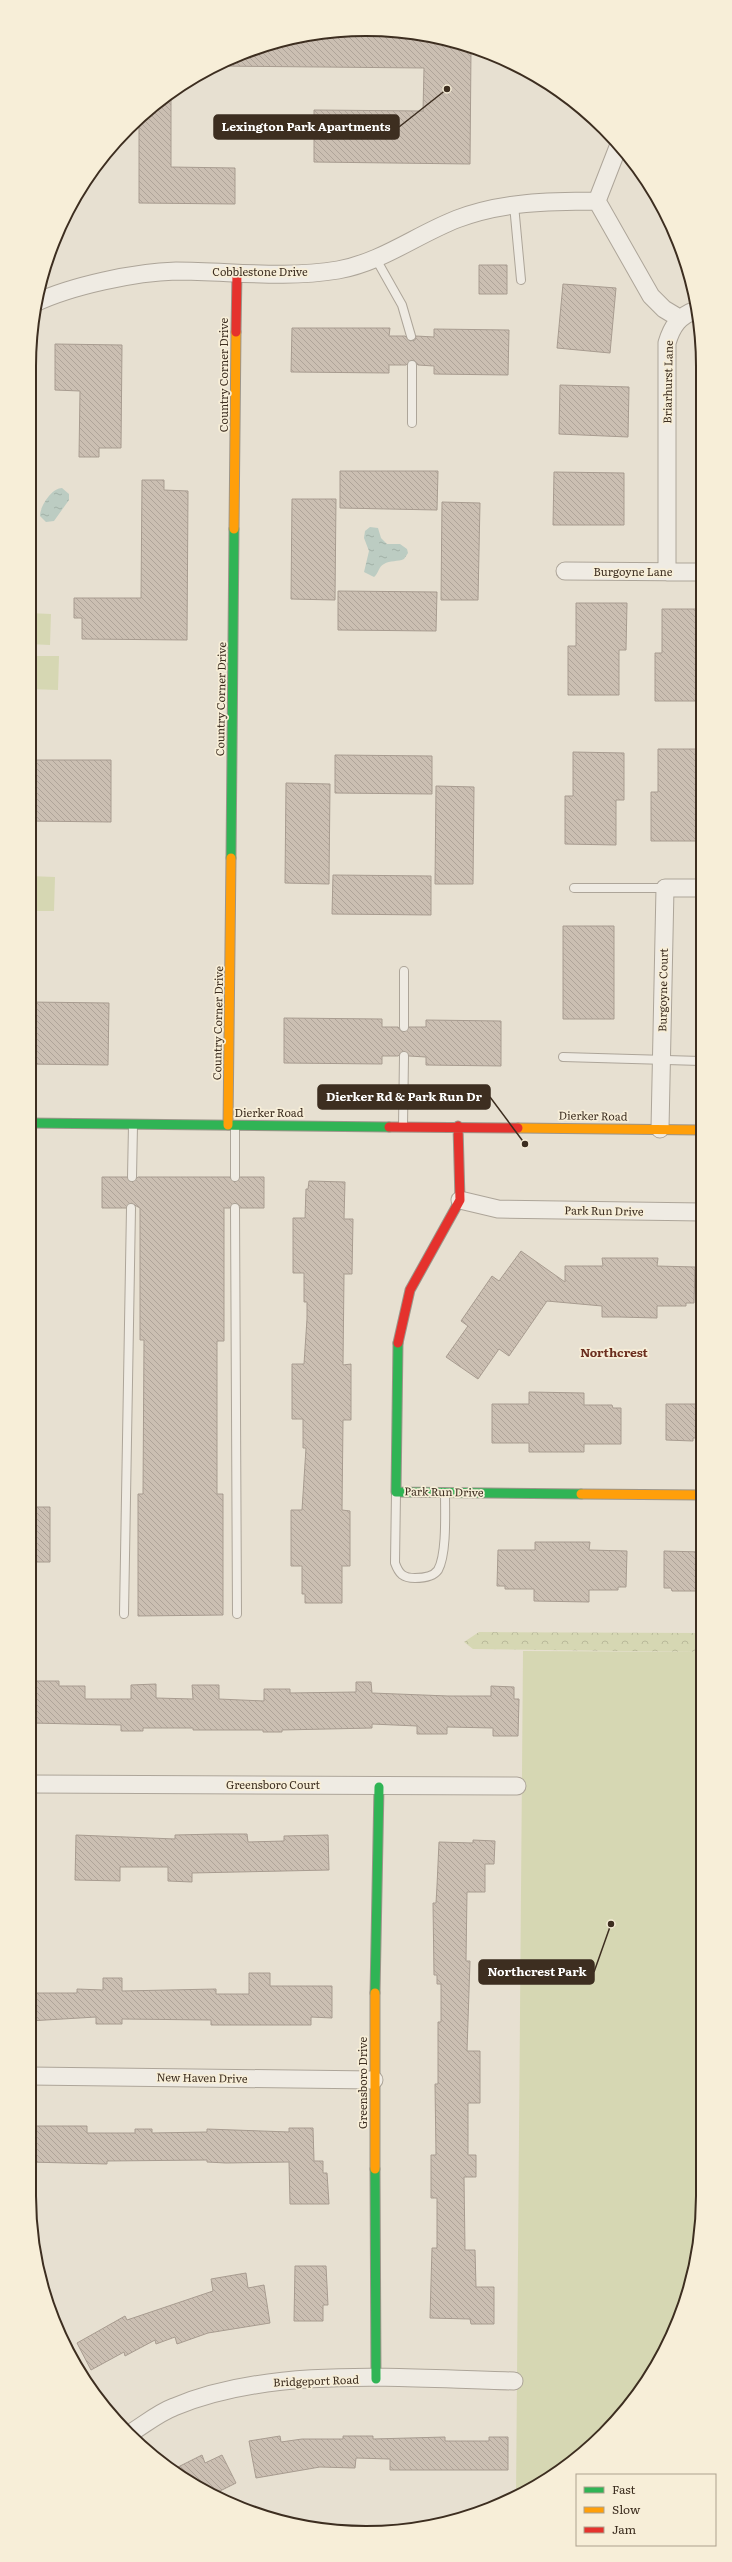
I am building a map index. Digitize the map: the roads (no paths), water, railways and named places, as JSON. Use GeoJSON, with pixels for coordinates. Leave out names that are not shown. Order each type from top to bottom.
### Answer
{"type":"FeatureCollection","features":[{"type":"Feature","properties":{"kind":"street"},"geometry":{"type":"LineString","coordinates":[[616,151],[596,201],[651,296],[664,309],[679,318],[691,312]]}},
{"type":"Feature","properties":{"kind":"street","name":"Cobblestone Drive"},"geometry":{"type":"LineString","coordinates":[[42,300],[73,288],[140,275],[173,271],[299,274],[338,270],[376,259],[457,219],[514,205],[553,201],[596,201]]}},
{"type":"Feature","properties":{"kind":"street","name":"Country Corner Drive"},"geometry":{"type":"LineString","coordinates":[[232,1125],[237,273]]}},
{"type":"Feature","properties":{"kind":"street","name":"Briarhurst Lane"},"geometry":{"type":"LineString","coordinates":[[667,572],[667,343],[671,329],[679,318]]}},
{"type":"Feature","properties":{"kind":"street","name":"Burgoyne Lane"},"geometry":{"type":"LineString","coordinates":[[565,571],[696,572]]}},
{"type":"Feature","properties":{"kind":"street"},"geometry":{"type":"LineString","coordinates":[[664,888],[696,888]]}},
{"type":"Feature","properties":{"kind":"street","name":"Burgoyne Court"},"geometry":{"type":"LineString","coordinates":[[660,1129],[664,888]]}},
{"type":"Feature","properties":{"kind":"street","name":"Dierker Road"},"geometry":{"type":"LineString","coordinates":[[36,1123],[458,1126],[696,1130]]}},
{"type":"Feature","properties":{"kind":"street"},"geometry":{"type":"LineString","coordinates":[[458,1126],[460,1200]]}},
{"type":"Feature","properties":{"kind":"street","name":"Park Run Drive"},"geometry":{"type":"LineString","coordinates":[[696,1212],[498,1209],[460,1200],[410,1290],[400,1325],[398,1338],[396,1492],[696,1495]]}},
{"type":"Feature","properties":{"kind":"street","name":"Greensboro Court"},"geometry":{"type":"LineString","coordinates":[[36,1784],[379,1787],[517,1786]]}},
{"type":"Feature","properties":{"kind":"street","name":"Greensboro Drive"},"geometry":{"type":"LineString","coordinates":[[376,2379],[374,2080],[379,1787]]}},
{"type":"Feature","properties":{"kind":"street","name":"New Haven Drive"},"geometry":{"type":"LineString","coordinates":[[36,2076],[374,2080]]}},
{"type":"Feature","properties":{"kind":"street","name":"Bridgeport Road"},"geometry":{"type":"LineString","coordinates":[[135,2431],[172,2408],[214,2393],[255,2384],[307,2379],[514,2381]]}},
{"type":"Feature","properties":{"kind":"lane"},"geometry":{"type":"LineString","coordinates":[[514,205],[521,280]]}},
{"type":"Feature","properties":{"kind":"lane"},"geometry":{"type":"LineString","coordinates":[[376,259],[402,306],[411,336]]}},
{"type":"Feature","properties":{"kind":"lane"},"geometry":{"type":"LineString","coordinates":[[412,365],[412,423]]}},
{"type":"Feature","properties":{"kind":"lane"},"geometry":{"type":"LineString","coordinates":[[574,888],[664,888]]}},
{"type":"Feature","properties":{"kind":"lane"},"geometry":{"type":"LineString","coordinates":[[404,971],[404,1027]]}},
{"type":"Feature","properties":{"kind":"lane"},"geometry":{"type":"LineString","coordinates":[[403,1126],[404,1056]]}},
{"type":"Feature","properties":{"kind":"lane"},"geometry":{"type":"LineString","coordinates":[[563,1057],[696,1060]]}},
{"type":"Feature","properties":{"kind":"lane"},"geometry":{"type":"LineString","coordinates":[[132,1177],[133,1124]]}},
{"type":"Feature","properties":{"kind":"lane"},"geometry":{"type":"LineString","coordinates":[[232,1125],[235,1177]]}},
{"type":"Feature","properties":{"kind":"lane"},"geometry":{"type":"LineString","coordinates":[[124,1614],[131,1208]]}},
{"type":"Feature","properties":{"kind":"lane"},"geometry":{"type":"LineString","coordinates":[[235,1208],[237,1614]]}},
{"type":"Feature","properties":{"kind":"lane"},"geometry":{"type":"LineString","coordinates":[[396,1492],[395,1564],[399,1573],[407,1578],[431,1576],[437,1571],[442,1558],[445,1492]]}},
{"type":"Feature","properties":{"kind":"water"},"geometry":{"type":"Polygon","coordinates":[[[62,488],[69,494],[69,500],[54,521],[46,522],[40,516],[42,507],[47,498],[54,491],[62,488]]]}},
{"type":"Feature","properties":{"kind":"water"},"geometry":{"type":"Polygon","coordinates":[[[370,527],[378,528],[381,538],[387,544],[400,544],[407,549],[408,553],[404,559],[382,565],[374,577],[364,572],[369,551],[364,538],[365,531],[370,527]]]}},
{"type":"Feature","properties":{"kind":"place","name":"Lexington Park Apartments"},"geometry":{"type":"Point","coordinates":[447,89]}},
{"type":"Feature","properties":{"kind":"place","name":"Dierker Rd & Park Run Dr"},"geometry":{"type":"Point","coordinates":[525,1144]}},
{"type":"Feature","properties":{"kind":"place","name":"Northcrest Park"},"geometry":{"type":"Point","coordinates":[611,1924]}},
{"type":"Feature","properties":{"kind":"district","name":"Northcrest"},"geometry":{"type":"Point","coordinates":[614,1353]}}]}
